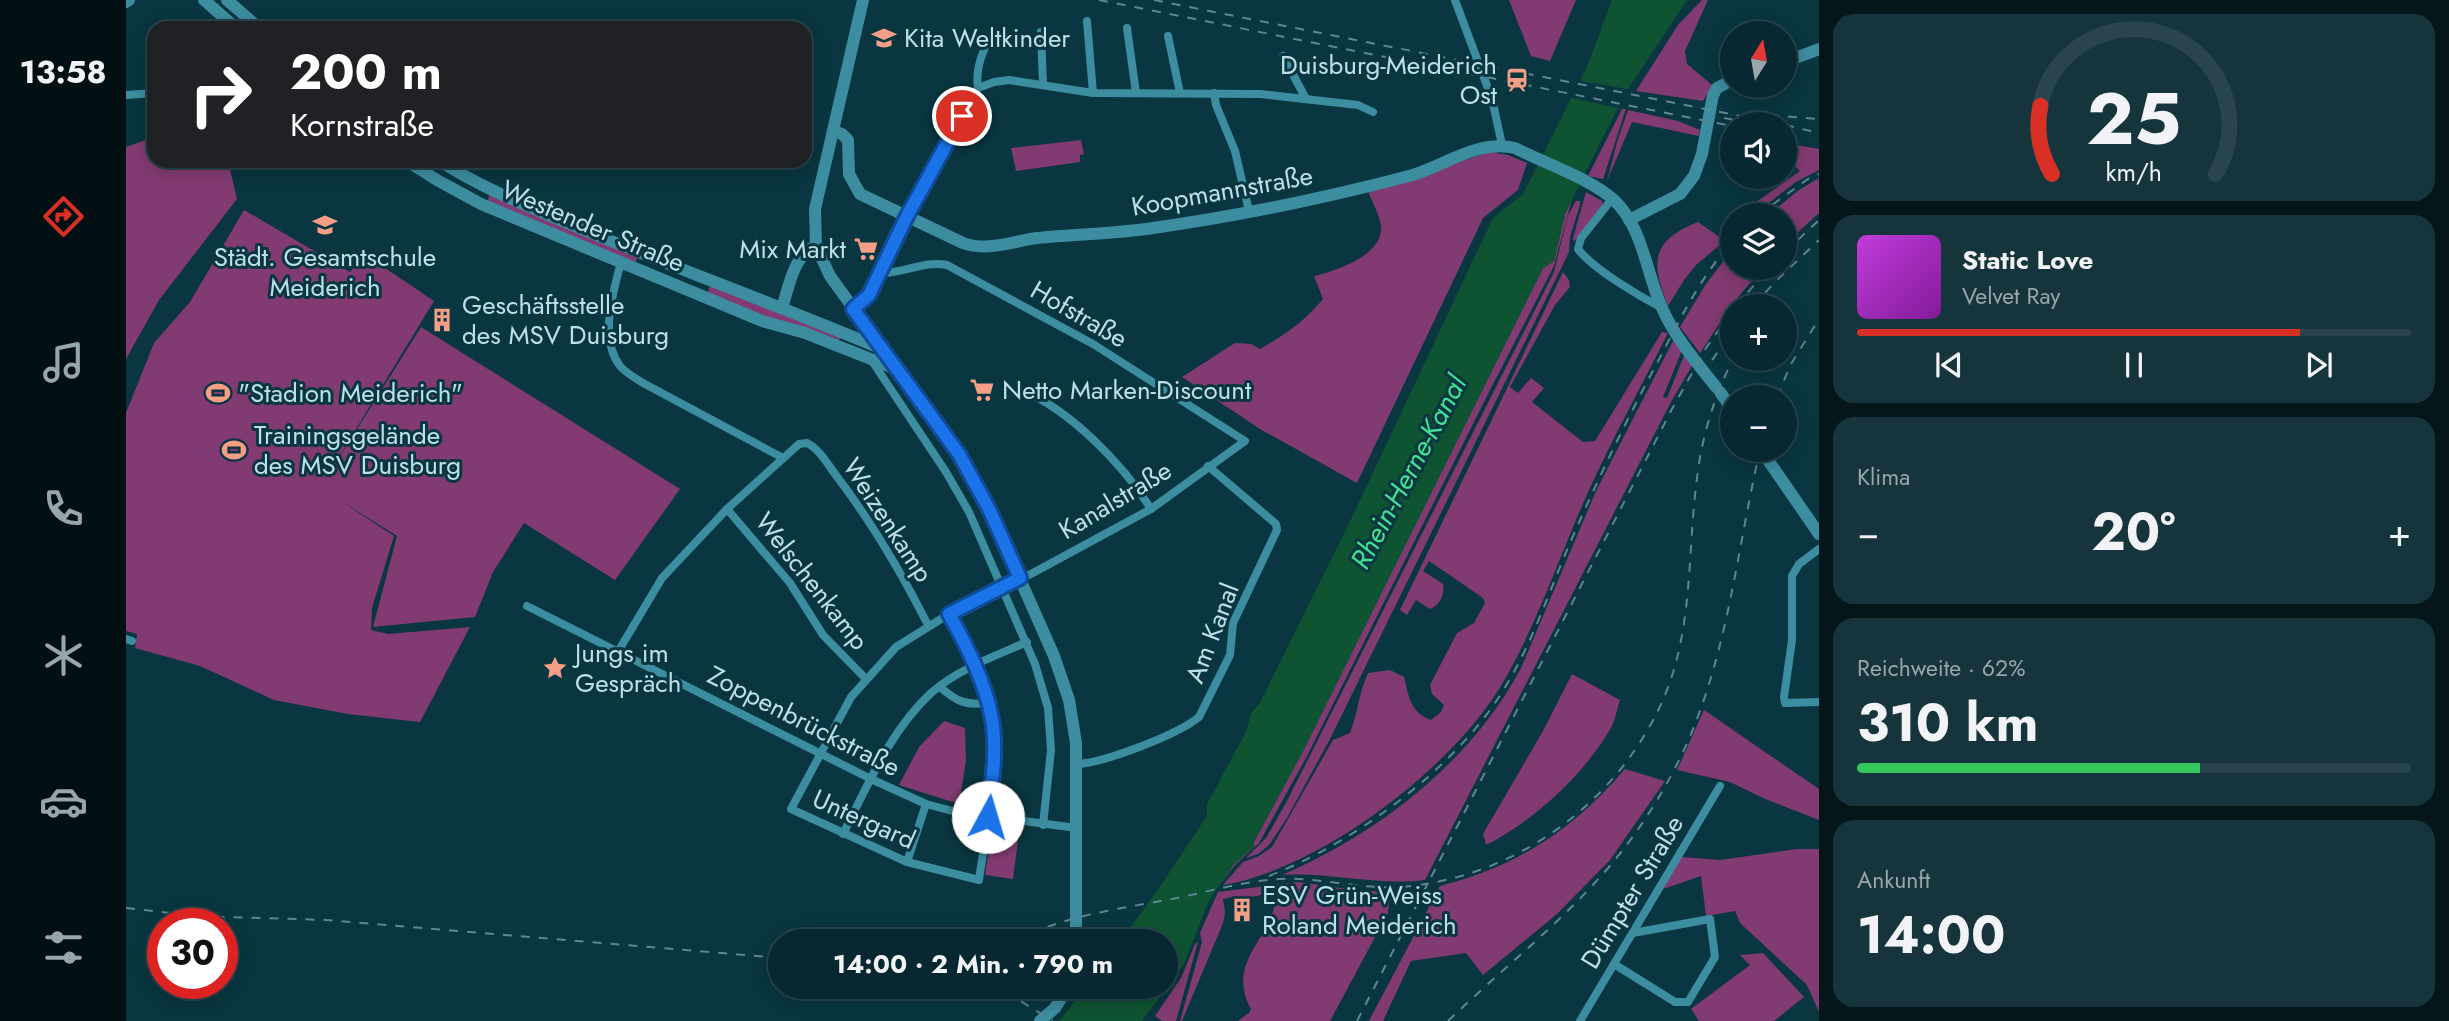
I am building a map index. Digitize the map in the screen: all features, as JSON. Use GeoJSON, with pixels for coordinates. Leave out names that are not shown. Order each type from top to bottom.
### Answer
{"type":"FeatureCollection","features":[{"type":"Feature","properties":{"kind":"main road"},"geometry":{"type":"LineString","coordinates":[[204,0],[228,21]]}},
{"type":"Feature","properties":{"kind":"main road"},"geometry":{"type":"LineString","coordinates":[[227,0],[250,21]]}},
{"type":"Feature","properties":{"kind":"main road"},"geometry":{"type":"LineString","coordinates":[[863,0],[816,209],[816,246],[824,266],[882,349],[889,368],[959,454],[989,509],[1054,656],[1069,700],[1075,734],[1076,929]]}},
{"type":"Feature","properties":{"kind":"main road"},"geometry":{"type":"LineString","coordinates":[[1797,57],[1819,49]]}},
{"type":"Feature","properties":{"kind":"main road"},"geometry":{"type":"LineString","coordinates":[[1632,223],[1657,204],[1680,194],[1688,186],[1699,165],[1713,95],[1720,86]]}},
{"type":"Feature","properties":{"kind":"main road","name":"Koopmannstraße"},"geometry":{"type":"LineString","coordinates":[[834,131],[848,140],[849,174],[860,194],[963,243],[982,247],[1153,228],[1316,200],[1412,175],[1483,148],[1502,145]]}},
{"type":"Feature","properties":{"kind":"main road"},"geometry":{"type":"LineString","coordinates":[[1502,145],[1515,148],[1590,184],[1612,199],[1632,223],[1662,308],[1686,347],[1720,393]]}},
{"type":"Feature","properties":{"kind":"main road","name":"Westender Straße"},"geometry":{"type":"LineString","coordinates":[[418,168],[481,204],[762,321],[813,336],[889,368]]}},
{"type":"Feature","properties":{"kind":"main road","name":"Westender Straße"},"geometry":{"type":"LineString","coordinates":[[452,168],[491,190],[696,277],[882,349]]}},
{"type":"Feature","properties":{"kind":"main road"},"geometry":{"type":"LineString","coordinates":[[481,204],[483,194],[491,190]]}},
{"type":"Feature","properties":{"kind":"main road"},"geometry":{"type":"LineString","coordinates":[[853,309],[869,295],[907,216]]}},
{"type":"Feature","properties":{"kind":"main road"},"geometry":{"type":"LineString","coordinates":[[782,309],[797,263],[807,250],[816,246]]}},
{"type":"Feature","properties":{"kind":"main road","name":"Westender Straße"},"geometry":{"type":"LineString","coordinates":[[688,290],[697,285],[696,277]]}},
{"type":"Feature","properties":{"kind":"main road"},"geometry":{"type":"LineString","coordinates":[[870,359],[877,358],[882,349]]}},
{"type":"Feature","properties":{"kind":"main road"},"geometry":{"type":"LineString","coordinates":[[1769,462],[1819,534]]}},
{"type":"Feature","properties":{"kind":"main road"},"geometry":{"type":"LineString","coordinates":[[1040,1021],[1061,999]]}},
{"type":"Feature","properties":{"kind":"street"},"geometry":{"type":"LineString","coordinates":[[1455,0],[1492,99],[1502,145]]}},
{"type":"Feature","properties":{"kind":"street"},"geometry":{"type":"LineString","coordinates":[[1087,21],[1093,93]]}},
{"type":"Feature","properties":{"kind":"street"},"geometry":{"type":"LineString","coordinates":[[1127,28],[1136,93]]}},
{"type":"Feature","properties":{"kind":"street"},"geometry":{"type":"LineString","coordinates":[[1041,32],[1043,85]]}},
{"type":"Feature","properties":{"kind":"street"},"geometry":{"type":"LineString","coordinates":[[1168,36],[1180,93]]}},
{"type":"Feature","properties":{"kind":"street"},"geometry":{"type":"LineString","coordinates":[[907,216],[978,88],[977,78],[982,53],[990,37]]}},
{"type":"Feature","properties":{"kind":"street"},"geometry":{"type":"LineString","coordinates":[[1283,56],[1305,97]]}},
{"type":"Feature","properties":{"kind":"street"},"geometry":{"type":"LineString","coordinates":[[978,88],[1009,80],[1093,93],[1214,93],[1305,97],[1358,105],[1373,112]]}},
{"type":"Feature","properties":{"kind":"street"},"geometry":{"type":"LineString","coordinates":[[1214,93],[1216,105],[1236,151],[1249,211]]}},
{"type":"Feature","properties":{"kind":"street"},"geometry":{"type":"LineString","coordinates":[[126,95],[147,94]]}},
{"type":"Feature","properties":{"kind":"street"},"geometry":{"type":"LineString","coordinates":[[1612,199],[1581,239],[1578,249],[1601,269],[1644,299],[1662,308]]}},
{"type":"Feature","properties":{"kind":"street"},"geometry":{"type":"LineString","coordinates":[[619,650],[662,579],[727,509],[783,458],[643,383],[622,368],[615,358],[610,340],[613,298],[621,262]]}},
{"type":"Feature","properties":{"kind":"street","name":"Hofstraße"},"geometry":{"type":"LineString","coordinates":[[881,273],[894,274],[939,263],[947,265],[1093,344],[1245,441]]}},
{"type":"Feature","properties":{"kind":"street"},"geometry":{"type":"LineString","coordinates":[[889,368],[969,512],[1027,642],[1048,708],[1050,768],[1043,825]]}},
{"type":"Feature","properties":{"kind":"street"},"geometry":{"type":"LineString","coordinates":[[1020,389],[1042,398],[1082,431],[1135,484],[1151,509]]}},
{"type":"Feature","properties":{"kind":"street","name":"Kanalstraße"},"geometry":{"type":"LineString","coordinates":[[792,809],[851,697],[896,647],[949,614],[1151,509],[1245,441]]}},
{"type":"Feature","properties":{"kind":"street","name":"Weizenkamp"},"geometry":{"type":"LineString","coordinates":[[783,458],[799,444],[807,443],[818,452],[863,510],[897,565],[929,625]]}},
{"type":"Feature","properties":{"kind":"street","name":"Am Kanal"},"geometry":{"type":"LineString","coordinates":[[1077,764],[1156,741],[1190,724],[1203,710],[1230,655],[1233,623],[1277,530],[1276,524],[1208,466]]}},
{"type":"Feature","properties":{"kind":"street","name":"Welschenkamp"},"geometry":{"type":"LineString","coordinates":[[727,509],[790,583],[823,635],[866,679]]}},
{"type":"Feature","properties":{"kind":"street"},"geometry":{"type":"LineString","coordinates":[[1819,549],[1799,564],[1792,576],[1792,640],[1785,703],[1819,702]]}},
{"type":"Feature","properties":{"kind":"street","name":"Zoppenbrückstraße"},"geometry":{"type":"LineString","coordinates":[[527,606],[926,804],[956,812],[1077,828]]}},
{"type":"Feature","properties":{"kind":"street","name":"Untergard"},"geometry":{"type":"LineString","coordinates":[[792,809],[907,862],[979,880],[994,761],[992,723],[975,665],[949,614]]}},
{"type":"Feature","properties":{"kind":"street"},"geometry":{"type":"LineString","coordinates":[[843,834],[897,730],[928,697],[975,665],[1027,642]]}},
{"type":"Feature","properties":{"kind":"street"},"geometry":{"type":"LineString","coordinates":[[940,687],[961,702],[972,705],[987,703]]}},
{"type":"Feature","properties":{"kind":"street","name":"Dümpter Straße"},"geometry":{"type":"LineString","coordinates":[[1580,1021],[1720,786]]}},
{"type":"Feature","properties":{"kind":"street"},"geometry":{"type":"LineString","coordinates":[[907,862],[926,804]]}},
{"type":"Feature","properties":{"kind":"street"},"geometry":{"type":"LineString","coordinates":[[1614,964],[1675,1002],[1688,1002],[1716,957],[1710,919],[1633,933]]}},
{"type":"Feature","properties":{"kind":"shaded area"},"geometry":{"type":"Polygon","coordinates":[[[1509,0],[1576,0],[1550,61],[1531,56],[1509,0]]]}},
{"type":"Feature","properties":{"kind":"shaded area"},"geometry":{"type":"Polygon","coordinates":[[[1702,0],[1708,0],[1685,51],[1687,64],[1712,85],[1703,101],[1636,91],[1678,25],[1702,0]]]}},
{"type":"Feature","properties":{"kind":"shaded area"},"geometry":{"type":"Polygon","coordinates":[[[1622,109],[1626,109],[1603,179],[1588,176],[1622,109]]]}},
{"type":"Feature","properties":{"kind":"shaded area"},"geometry":{"type":"Polygon","coordinates":[[[1628,110],[1678,121],[1700,130],[1699,136],[1632,122],[1607,181],[1628,110]]]}},
{"type":"Feature","properties":{"kind":"shaded area"},"geometry":{"type":"Polygon","coordinates":[[[147,140],[147,168],[230,168],[237,199],[159,300],[126,359],[126,147],[147,140]]]}},
{"type":"Feature","properties":{"kind":"shaded area"},"geometry":{"type":"Polygon","coordinates":[[[1081,140],[1084,154],[1080,155],[1080,162],[1016,171],[1011,148],[1081,140]]]}},
{"type":"Feature","properties":{"kind":"shaded area"},"geometry":{"type":"Polygon","coordinates":[[[1797,145],[1819,149],[1819,170],[1797,181],[1797,173],[1800,171],[1797,168],[1797,145]]]}},
{"type":"Feature","properties":{"kind":"shaded area"},"geometry":{"type":"Polygon","coordinates":[[[1490,152],[1508,155],[1527,163],[1518,190],[1483,218],[1357,483],[1260,429],[1182,377],[1235,343],[1251,344],[1260,349],[1309,314],[1323,299],[1314,276],[1356,260],[1374,246],[1380,237],[1378,213],[1368,191],[1490,152]]]}},
{"type":"Feature","properties":{"kind":"shaded area"},"geometry":{"type":"Polygon","coordinates":[[[1819,178],[1819,213],[1797,233],[1797,203],[1783,203],[1819,178]]]}},
{"type":"Feature","properties":{"kind":"shaded area"},"geometry":{"type":"Polygon","coordinates":[[[1775,189],[1787,189],[1769,203],[1755,203],[1775,189]]]}},
{"type":"Feature","properties":{"kind":"shaded area"},"geometry":{"type":"Polygon","coordinates":[[[1586,192],[1602,201],[1603,205],[1574,242],[1573,238],[1586,192]]]}},
{"type":"Feature","properties":{"kind":"shaded area"},"geometry":{"type":"Polygon","coordinates":[[[489,195],[638,256],[635,264],[488,201],[489,195]]]}},
{"type":"Feature","properties":{"kind":"shaded area"},"geometry":{"type":"Polygon","coordinates":[[[1572,199],[1554,266],[1307,756],[1259,843],[1235,865],[1220,885],[1234,864],[1254,847],[1254,842],[1302,753],[1543,268],[1554,261],[1565,214],[1572,199]]]}},
{"type":"Feature","properties":{"kind":"shaded area"},"geometry":{"type":"Polygon","coordinates":[[[1576,201],[1580,201],[1580,205],[1570,237],[1569,252],[1330,739],[1287,818],[1269,845],[1258,854],[1246,858],[1266,838],[1287,801],[1554,272],[1568,215],[1576,201]]]}},
{"type":"Feature","properties":{"kind":"shaded area","name":"Trainingsgelände des MSV Duisburg"},"geometry":{"type":"Polygon","coordinates":[[[244,210],[350,272],[364,254],[434,301],[320,488],[421,327],[680,489],[615,580],[524,523],[493,572],[475,617],[373,627],[397,536],[338,499],[394,536],[372,608],[371,630],[388,634],[470,627],[420,722],[348,714],[274,700],[200,666],[135,648],[137,634],[126,631],[126,413],[154,343],[190,302],[244,210]]]}},
{"type":"Feature","properties":{"kind":"shaded area"},"geometry":{"type":"Polygon","coordinates":[[[1698,222],[1718,236],[1720,234],[1720,245],[1696,265],[1668,306],[1657,266],[1659,255],[1663,246],[1682,229],[1698,222]]]}},
{"type":"Feature","properties":{"kind":"shaded area"},"geometry":{"type":"Polygon","coordinates":[[[1720,266],[1720,280],[1753,280],[1741,294],[1720,294],[1720,323],[1700,353],[1680,327],[1720,266]]]}},
{"type":"Feature","properties":{"kind":"shaded area"},"geometry":{"type":"Polygon","coordinates":[[[1563,272],[1570,287],[1555,305],[1510,387],[1518,393],[1531,378],[1544,388],[1532,402],[1583,442],[1595,441],[1662,332],[1668,333],[1598,470],[1515,661],[1480,716],[1451,749],[1380,810],[1341,837],[1301,859],[1261,875],[1223,885],[1243,862],[1272,847],[1333,740],[1350,733],[1368,673],[1390,670],[1404,677],[1412,703],[1419,713],[1431,720],[1441,712],[1444,705],[1432,694],[1430,685],[1457,633],[1474,623],[1485,603],[1483,598],[1429,561],[1423,571],[1443,584],[1441,599],[1430,609],[1416,600],[1407,615],[1400,610],[1563,272]]]}},
{"type":"Feature","properties":{"kind":"shaded area"},"geometry":{"type":"Polygon","coordinates":[[[711,284],[841,335],[838,343],[706,296],[711,284]]]}},
{"type":"Feature","properties":{"kind":"shaded area"},"geometry":{"type":"Polygon","coordinates":[[[1674,339],[1682,350],[1663,397],[1667,398],[1685,353],[1693,364],[1425,880],[1388,881],[1282,875],[1353,838],[1419,791],[1449,764],[1500,702],[1521,668],[1596,491],[1674,339]]]}},
{"type":"Feature","properties":{"kind":"shaded area"},"geometry":{"type":"Polygon","coordinates":[[[1572,674],[1620,700],[1612,726],[1588,761],[1557,794],[1522,823],[1486,845],[1483,834],[1543,731],[1572,674]]]}},
{"type":"Feature","properties":{"kind":"shaded area"},"geometry":{"type":"Polygon","coordinates":[[[1704,710],[1819,789],[1819,820],[1730,782],[1677,770],[1704,710]]]}},
{"type":"Feature","properties":{"kind":"shaded area"},"geometry":{"type":"Polygon","coordinates":[[[944,721],[965,728],[966,761],[959,804],[899,785],[919,747],[944,721]]]}},
{"type":"Feature","properties":{"kind":"shaded area"},"geometry":{"type":"Polygon","coordinates":[[[1625,769],[1665,781],[1610,860],[1557,914],[1483,975],[1466,953],[1411,961],[1383,1021],[1369,1021],[1440,886],[1495,868],[1542,843],[1585,810],[1625,769]]]}},
{"type":"Feature","properties":{"kind":"shaded area"},"geometry":{"type":"Polygon","coordinates":[[[992,828],[1019,832],[1013,879],[985,875],[992,828]]]}},
{"type":"Feature","properties":{"kind":"shaded area"},"geometry":{"type":"Polygon","coordinates":[[[1797,849],[1819,849],[1819,1012],[1807,985],[1740,923],[1735,911],[1706,916],[1701,876],[1663,889],[1682,857],[1720,860],[1797,849]]]}},
{"type":"Feature","properties":{"kind":"shaded area"},"geometry":{"type":"Polygon","coordinates":[[[1298,882],[1390,892],[1388,913],[1330,1021],[1238,1021],[1251,1009],[1244,991],[1244,975],[1254,947],[1269,921],[1275,892],[1237,900],[1237,896],[1223,899],[1223,923],[1180,1021],[1202,942],[1200,933],[1218,892],[1298,882]]]}},
{"type":"Feature","properties":{"kind":"shaded area"},"geometry":{"type":"Polygon","coordinates":[[[1198,942],[1176,1021],[1162,1021],[1155,1016],[1167,999],[1178,999],[1178,982],[1198,942]]]}},
{"type":"Feature","properties":{"kind":"shaded area"},"geometry":{"type":"Polygon","coordinates":[[[1763,953],[1804,997],[1774,1021],[1699,1021],[1691,1009],[1750,965],[1740,955],[1763,953]]]}},
{"type":"Feature","properties":{"kind":"water","name":"Rhein-Herne-Kanal"},"geometry":{"type":"Polygon","coordinates":[[[1612,0],[1687,0],[1628,89],[1565,214],[1554,261],[1543,268],[1302,753],[1254,842],[1254,847],[1234,864],[1209,900],[1184,964],[1178,972],[1178,929],[1130,929],[1207,816],[1207,804],[1246,732],[1251,713],[1260,703],[1354,513],[1493,218],[1523,194],[1587,67],[1612,0]]]}},
{"type":"Feature","properties":{"kind":"water"},"geometry":{"type":"Polygon","coordinates":[[[1077,999],[1158,999],[1142,1021],[1059,1021],[1077,999]]]}},
{"type":"Feature","properties":{"kind":"pier"},"geometry":{"type":"Polygon","coordinates":[[[1577,80],[1632,90],[1622,109],[1568,97],[1577,80]]]}},
{"type":"Feature","properties":{"kind":"railway"},"geometry":{"type":"LineString","coordinates":[[1099,0],[1720,124]]}},
{"type":"Feature","properties":{"kind":"railway"},"geometry":{"type":"LineString","coordinates":[[1154,0],[1720,112]]}},
{"type":"Feature","properties":{"kind":"railway"},"geometry":{"type":"LineString","coordinates":[[1797,117],[1819,119]]}},
{"type":"Feature","properties":{"kind":"railway"},"geometry":{"type":"LineString","coordinates":[[1797,128],[1819,133]]}},
{"type":"Feature","properties":{"kind":"railway"},"geometry":{"type":"LineString","coordinates":[[1775,203],[1819,174]]}},
{"type":"Feature","properties":{"kind":"railway"},"geometry":{"type":"LineString","coordinates":[[1797,241],[1819,220]]}},
{"type":"Feature","properties":{"kind":"railway"},"geometry":{"type":"LineString","coordinates":[[1764,294],[1819,240]]}},
{"type":"Feature","properties":{"kind":"railway"},"geometry":{"type":"LineString","coordinates":[[1269,876],[1333,845],[1397,803],[1454,752],[1499,697],[1529,641],[1580,521],[1632,411],[1690,302],[1720,256]]}},
{"type":"Feature","properties":{"kind":"railway"},"geometry":{"type":"LineString","coordinates":[[1746,294],[1759,280]]}},
{"type":"Feature","properties":{"kind":"railway"},"geometry":{"type":"LineString","coordinates":[[1782,385],[1791,364],[1819,319]]}},
{"type":"Feature","properties":{"kind":"railway"},"geometry":{"type":"LineString","coordinates":[[1357,1021],[1672,409],[1720,328]]}},
{"type":"Feature","properties":{"kind":"railway"},"geometry":{"type":"LineString","coordinates":[[1702,375],[1720,349]]}},
{"type":"Feature","properties":{"kind":"railway"},"geometry":{"type":"LineString","coordinates":[[1043,929],[1081,917],[1254,882],[1294,879],[1398,887],[1440,881],[1480,870],[1519,853],[1555,831],[1588,804],[1617,774],[1642,740],[1662,702],[1680,647],[1702,447],[1728,371]]}},
{"type":"Feature","properties":{"kind":"railway"},"geometry":{"type":"LineString","coordinates":[[1448,1021],[1590,888],[1637,831],[1662,792],[1693,729],[1711,676],[1734,580],[1757,462]]}},
{"type":"Feature","properties":{"kind":"railway"},"geometry":{"type":"LineString","coordinates":[[126,908],[196,916],[326,920],[768,957]]}},
{"type":"Feature","properties":{"kind":"railway"},"geometry":{"type":"LineString","coordinates":[[1015,999],[1053,1021]]}},
{"type":"Feature","properties":{"kind":"place","name":"Kita Weltkinder"},"geometry":{"type":"Point","coordinates":[884,38]}},
{"type":"Feature","properties":{"kind":"place","name":"Duisburg-Meiderich Ost"},"geometry":{"type":"Point","coordinates":[1517,80]}},
{"type":"Feature","properties":{"kind":"place","name":"Städt. Gesamtschule Meiderich"},"geometry":{"type":"Point","coordinates":[325,225]}},
{"type":"Feature","properties":{"kind":"place","name":"Mix Markt"},"geometry":{"type":"Point","coordinates":[866,249]}},
{"type":"Feature","properties":{"kind":"place","name":"Geschäftsstelle des MSV Duisburg"},"geometry":{"type":"Point","coordinates":[442,320]}},
{"type":"Feature","properties":{"kind":"place","name":"Netto Marken-Discount"},"geometry":{"type":"Point","coordinates":[982,390]}},
{"type":"Feature","properties":{"kind":"place","name":"\"Stadion Meiderich\""},"geometry":{"type":"Point","coordinates":[218,393]}},
{"type":"Feature","properties":{"kind":"place","name":"Trainingsgelände des MSV Duisburg"},"geometry":{"type":"Point","coordinates":[234,450]}},
{"type":"Feature","properties":{"kind":"place","name":"Jungs im Gespräch"},"geometry":{"type":"Point","coordinates":[555,668]}},
{"type":"Feature","properties":{"kind":"place","name":"ESV Grün-Weiss Roland Meiderich"},"geometry":{"type":"Point","coordinates":[1242,910]}},
{"type":"Feature","properties":{"kind":"route"},"geometry":{"type":"LineString","coordinates":[[962,116],[907,216],[869,295],[853,309],[959,454],[989,509],[1020,578],[949,614],[975,665],[990,710],[994,761],[988,817]]}}]}
